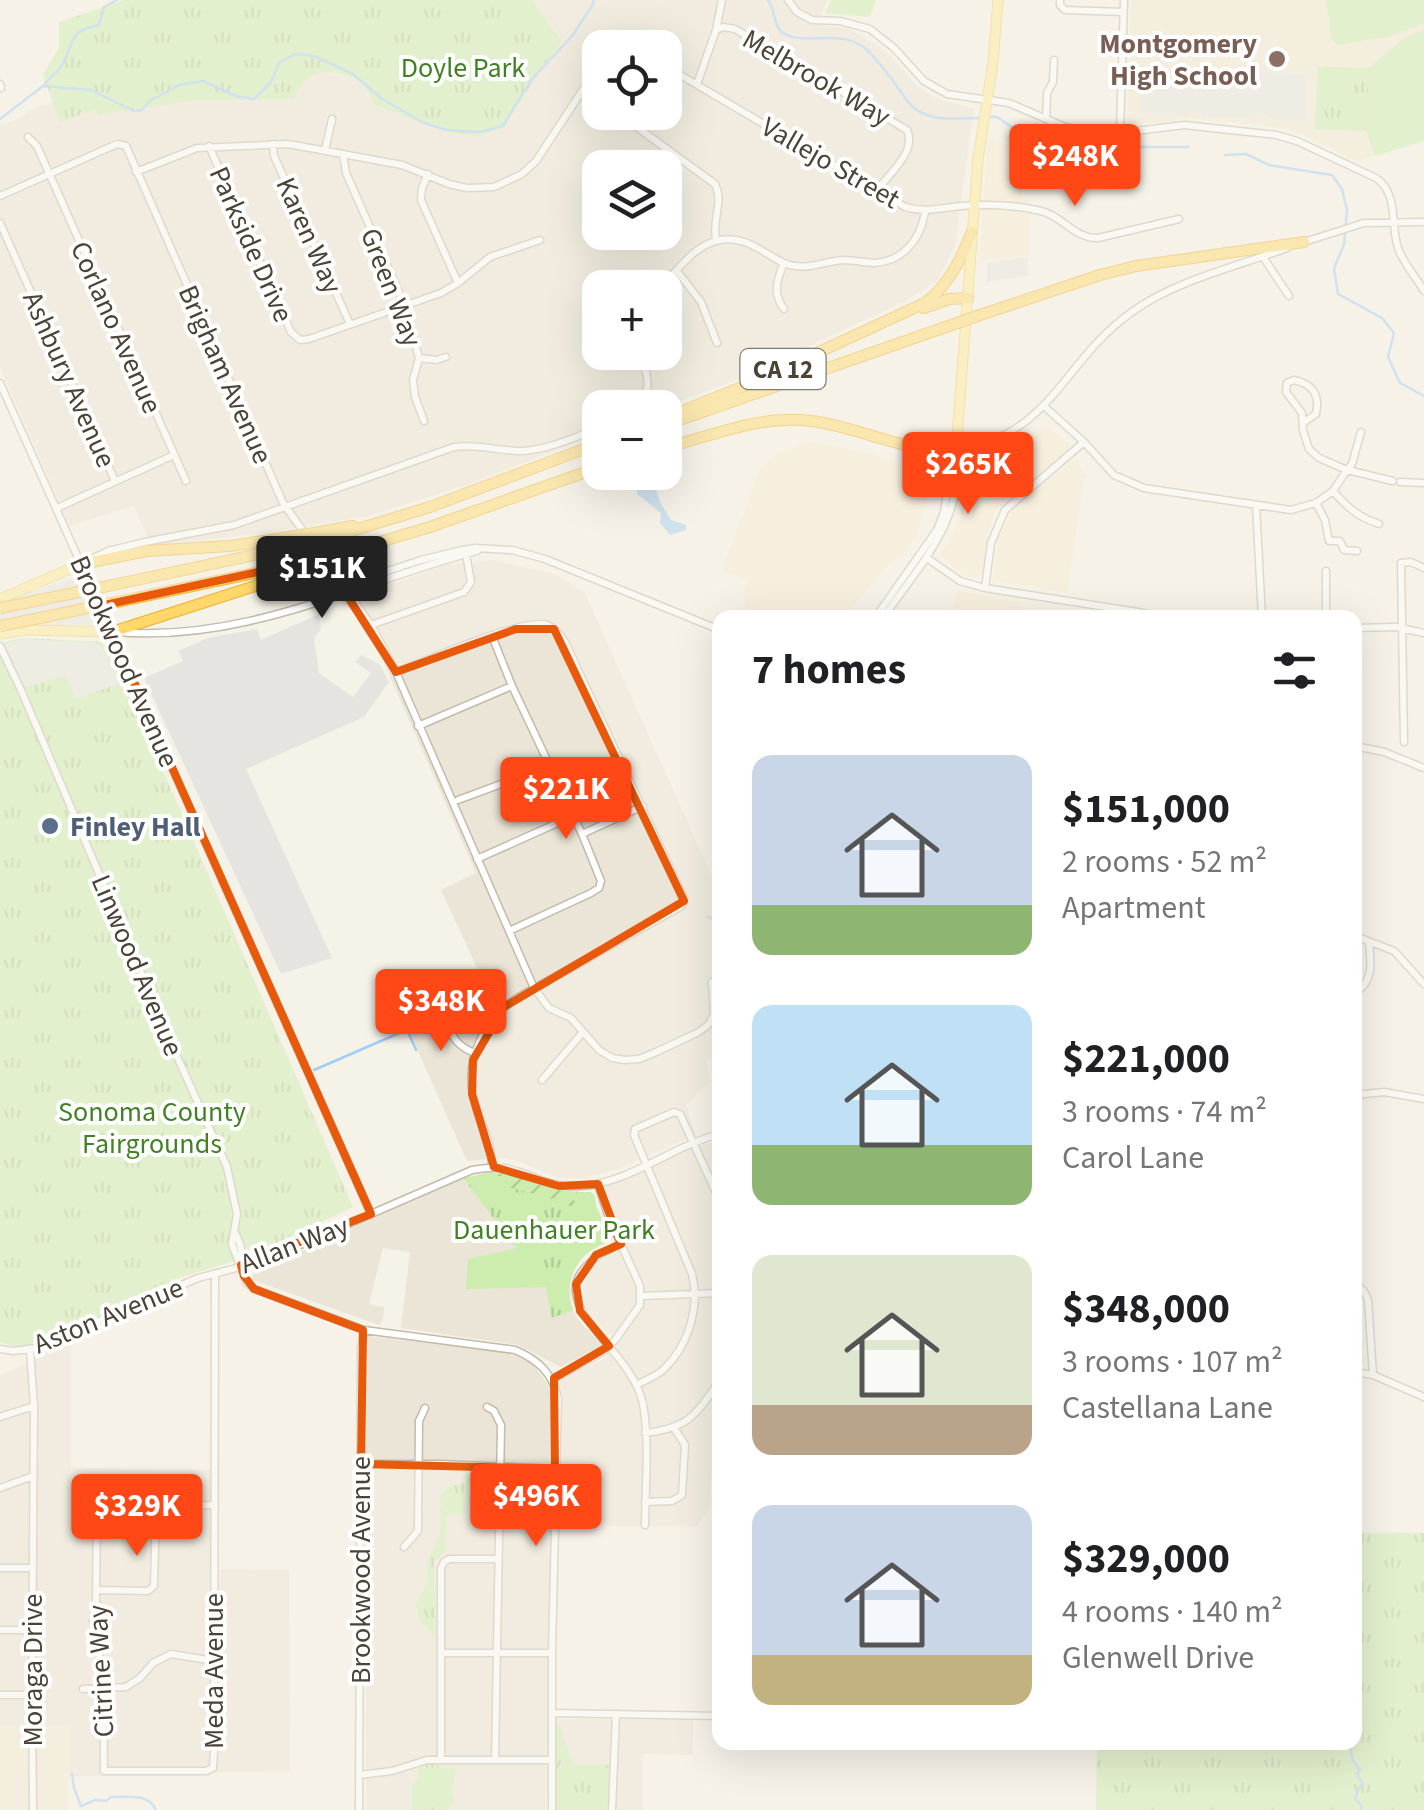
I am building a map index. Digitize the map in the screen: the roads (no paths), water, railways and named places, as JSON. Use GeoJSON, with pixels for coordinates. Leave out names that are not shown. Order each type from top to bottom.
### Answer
{"type":"FeatureCollection","features":[{"type":"Feature","properties":{"kind":"highway","name":"CA 12"},"geometry":{"type":"LineString","coordinates":[[682,414],[925,303],[956,269],[972,232]]}},
{"type":"Feature","properties":{"kind":"highway"},"geometry":{"type":"LineString","coordinates":[[682,415],[1127,268],[1304,242]]}},
{"type":"Feature","properties":{"kind":"highway"},"geometry":{"type":"LineString","coordinates":[[900,316],[946,299],[968,298]]}},
{"type":"Feature","properties":{"kind":"highway","name":"CA 12"},"geometry":{"type":"LineString","coordinates":[[682,444],[762,423],[796,420],[829,424],[920,448],[956,451]]}},
{"type":"Feature","properties":{"kind":"highway"},"geometry":{"type":"LineString","coordinates":[[0,608],[430,508],[582,452]]}},
{"type":"Feature","properties":{"kind":"highway"},"geometry":{"type":"LineString","coordinates":[[112,632],[582,473]]}},
{"type":"Feature","properties":{"kind":"highway"},"geometry":{"type":"LineString","coordinates":[[81,564],[147,550],[292,542]]}},
{"type":"Feature","properties":{"kind":"highway"},"geometry":{"type":"LineString","coordinates":[[0,630],[116,602],[309,565]]}},
{"type":"Feature","properties":{"kind":"main road","name":"CA 12"},"geometry":{"type":"LineString","coordinates":[[956,451],[974,206],[998,0]]}},
{"type":"Feature","properties":{"kind":"main road"},"geometry":{"type":"LineString","coordinates":[[0,599],[81,564]]}},
{"type":"Feature","properties":{"kind":"main road"},"geometry":{"type":"LineString","coordinates":[[0,630],[112,632]]}},
{"type":"Feature","properties":{"kind":"street","name":"Melbrook Way"},"geometry":{"type":"LineString","coordinates":[[697,84],[722,0]]}},
{"type":"Feature","properties":{"kind":"street"},"geometry":{"type":"LineString","coordinates":[[788,0],[796,12],[812,20],[840,21],[870,29],[942,93],[1009,103],[1065,127],[1088,132],[1184,125],[1292,140],[1382,182],[1389,194],[1398,250],[1424,291]]}},
{"type":"Feature","properties":{"kind":"street"},"geometry":{"type":"LineString","coordinates":[[1060,0],[1065,10],[1123,12]]}},
{"type":"Feature","properties":{"kind":"street"},"geometry":{"type":"LineString","coordinates":[[1120,132],[1124,0]]}},
{"type":"Feature","properties":{"kind":"street","name":"Melbrook Way"},"geometry":{"type":"LineString","coordinates":[[716,30],[735,29],[907,130],[911,139],[909,149],[878,189]]}},
{"type":"Feature","properties":{"kind":"street"},"geometry":{"type":"LineString","coordinates":[[1046,118],[1054,60]]}},
{"type":"Feature","properties":{"kind":"street","name":"Vallejo Street"},"geometry":{"type":"LineString","coordinates":[[682,76],[906,207],[925,212],[974,206],[1046,212],[1087,238],[1179,219]]}},
{"type":"Feature","properties":{"kind":"street"},"geometry":{"type":"LineString","coordinates":[[136,172],[183,152],[210,146],[273,144],[402,165],[449,184],[480,189],[509,182],[528,170],[582,92]]}},
{"type":"Feature","properties":{"kind":"street"},"geometry":{"type":"LineString","coordinates":[[326,150],[332,119]]}},
{"type":"Feature","properties":{"kind":"street"},"geometry":{"type":"LineString","coordinates":[[641,130],[716,184],[720,198],[714,219],[716,240]]}},
{"type":"Feature","properties":{"kind":"street"},"geometry":{"type":"LineString","coordinates":[[1088,132],[1093,157]]}},
{"type":"Feature","properties":{"kind":"street","name":"Corlano Avenue"},"geometry":{"type":"LineString","coordinates":[[28,137],[37,146],[186,481]]}},
{"type":"Feature","properties":{"kind":"street","name":"Brigham Avenue"},"geometry":{"type":"LineString","coordinates":[[49,174],[122,144],[126,146],[286,506],[371,625],[396,672],[534,988]]}},
{"type":"Feature","properties":{"kind":"street","name":"Karen Way"},"geometry":{"type":"LineString","coordinates":[[273,144],[274,156],[350,324]]}},
{"type":"Feature","properties":{"kind":"street","name":"Parkside Drive"},"geometry":{"type":"LineString","coordinates":[[210,146],[291,332],[300,340],[310,339],[350,324]]}},
{"type":"Feature","properties":{"kind":"street","name":"Green Way"},"geometry":{"type":"LineString","coordinates":[[343,154],[346,173],[405,306],[419,358],[413,380],[424,421]]}},
{"type":"Feature","properties":{"kind":"street"},"geometry":{"type":"LineString","coordinates":[[0,196],[49,174]]}},
{"type":"Feature","properties":{"kind":"street"},"geometry":{"type":"LineString","coordinates":[[428,174],[422,200],[458,283]]}},
{"type":"Feature","properties":{"kind":"street"},"geometry":{"type":"LineString","coordinates":[[680,270],[696,251],[716,240],[732,239],[803,268],[843,260],[875,262],[894,258],[911,246],[925,212]]}},
{"type":"Feature","properties":{"kind":"street","name":"Ashbury Avenue"},"geometry":{"type":"LineString","coordinates":[[0,222],[115,481]]}},
{"type":"Feature","properties":{"kind":"street"},"geometry":{"type":"LineString","coordinates":[[956,451],[986,444],[1026,423],[1045,407],[1090,350],[1131,312],[1164,292],[1359,224],[1424,222]]}},
{"type":"Feature","properties":{"kind":"street"},"geometry":{"type":"LineString","coordinates":[[350,324],[441,293],[490,257],[540,240]]}},
{"type":"Feature","properties":{"kind":"street"},"geometry":{"type":"LineString","coordinates":[[1263,257],[1289,296]]}},
{"type":"Feature","properties":{"kind":"street"},"geometry":{"type":"LineString","coordinates":[[784,263],[776,292],[784,308]]}},
{"type":"Feature","properties":{"kind":"street"},"geometry":{"type":"LineString","coordinates":[[682,277],[701,302],[717,343]]}},
{"type":"Feature","properties":{"kind":"street"},"geometry":{"type":"LineString","coordinates":[[419,358],[446,357]]}},
{"type":"Feature","properties":{"kind":"street"},"geometry":{"type":"LineString","coordinates":[[1304,422],[1316,414],[1316,394],[1311,386],[1294,380],[1286,390],[1302,413],[1309,449],[1320,458],[1347,470],[1424,483]]}},
{"type":"Feature","properties":{"kind":"street","name":"Brookwood Avenue"},"geometry":{"type":"LineString","coordinates":[[0,383],[371,1214]]}},
{"type":"Feature","properties":{"kind":"street"},"geometry":{"type":"LineString","coordinates":[[1045,407],[1114,475],[1126,482],[1291,510],[1316,503],[1333,491],[1352,464],[1361,432]]}},
{"type":"Feature","properties":{"kind":"street"},"geometry":{"type":"LineString","coordinates":[[81,564],[116,549],[234,525],[454,447],[519,452],[582,433]]}},
{"type":"Feature","properties":{"kind":"street"},"geometry":{"type":"LineString","coordinates":[[985,588],[991,542],[1004,510],[1084,442]]}},
{"type":"Feature","properties":{"kind":"street"},"geometry":{"type":"LineString","coordinates":[[885,610],[942,534],[954,501],[956,451]]}},
{"type":"Feature","properties":{"kind":"street"},"geometry":{"type":"LineString","coordinates":[[884,610],[937,530],[956,451]]}},
{"type":"Feature","properties":{"kind":"street"},"geometry":{"type":"LineString","coordinates":[[56,508],[174,454]]}},
{"type":"Feature","properties":{"kind":"street"},"geometry":{"type":"LineString","coordinates":[[1333,491],[1350,510],[1379,524]]}},
{"type":"Feature","properties":{"kind":"street"},"geometry":{"type":"LineString","coordinates":[[1316,503],[1326,522],[1328,540],[1341,542],[1344,550],[1357,550]]}},
{"type":"Feature","properties":{"kind":"street"},"geometry":{"type":"LineString","coordinates":[[1256,505],[1262,610]]}},
{"type":"Feature","properties":{"kind":"street"},"geometry":{"type":"LineString","coordinates":[[112,632],[149,634],[226,627],[286,614],[483,549]]}},
{"type":"Feature","properties":{"kind":"street"},"geometry":{"type":"LineString","coordinates":[[342,586],[462,550],[518,551],[712,627]]}},
{"type":"Feature","properties":{"kind":"street"},"geometry":{"type":"LineString","coordinates":[[371,625],[464,592],[472,582],[466,554]]}},
{"type":"Feature","properties":{"kind":"street"},"geometry":{"type":"LineString","coordinates":[[927,558],[960,581],[985,588],[1125,610]]}},
{"type":"Feature","properties":{"kind":"street"},"geometry":{"type":"LineString","coordinates":[[1404,742],[1401,563],[1424,568]]}},
{"type":"Feature","properties":{"kind":"street"},"geometry":{"type":"LineString","coordinates":[[1326,570],[1326,610]]}},
{"type":"Feature","properties":{"kind":"street"},"geometry":{"type":"LineString","coordinates":[[396,672],[492,636],[536,624],[548,625],[560,635],[683,896],[683,904],[534,988],[491,1020],[472,1060],[472,1094],[490,1143],[492,1167],[509,1169],[544,1184],[598,1184],[712,1137]]}},
{"type":"Feature","properties":{"kind":"street"},"geometry":{"type":"LineString","coordinates":[[1362,628],[1402,628],[1424,633]]}},
{"type":"Feature","properties":{"kind":"street"},"geometry":{"type":"LineString","coordinates":[[492,636],[600,876],[600,884],[591,893],[509,930]]}},
{"type":"Feature","properties":{"kind":"street","name":"Linwood Avenue"},"geometry":{"type":"LineString","coordinates":[[0,646],[227,1167],[237,1207],[232,1244],[241,1265]]}},
{"type":"Feature","properties":{"kind":"street"},"geometry":{"type":"LineString","coordinates":[[418,726],[512,686]]}},
{"type":"Feature","properties":{"kind":"street"},"geometry":{"type":"LineString","coordinates":[[1362,747],[1424,768]]}},
{"type":"Feature","properties":{"kind":"street"},"geometry":{"type":"LineString","coordinates":[[458,800],[550,766]]}},
{"type":"Feature","properties":{"kind":"street"},"geometry":{"type":"LineString","coordinates":[[582,834],[643,806]]}},
{"type":"Feature","properties":{"kind":"street"},"geometry":{"type":"LineString","coordinates":[[477,859],[573,816]]}},
{"type":"Feature","properties":{"kind":"street"},"geometry":{"type":"LineString","coordinates":[[1362,940],[1394,951],[1424,984]]}},
{"type":"Feature","properties":{"kind":"street"},"geometry":{"type":"LineString","coordinates":[[1362,987],[1371,970],[1369,943]]}},
{"type":"Feature","properties":{"kind":"street"},"geometry":{"type":"LineString","coordinates":[[534,988],[549,1008],[571,1018],[599,1050],[612,1058],[640,1059],[700,1032],[712,1018]]}},
{"type":"Feature","properties":{"kind":"street"},"geometry":{"type":"LineString","coordinates":[[441,1016],[455,1042],[475,1052]]}},
{"type":"Feature","properties":{"kind":"street"},"geometry":{"type":"LineString","coordinates":[[542,1080],[583,1032]]}},
{"type":"Feature","properties":{"kind":"street"},"geometry":{"type":"LineString","coordinates":[[1362,1095],[1384,1092],[1424,1098]]}},
{"type":"Feature","properties":{"kind":"street"},"geometry":{"type":"LineString","coordinates":[[636,1385],[664,1370],[682,1345],[697,1294],[634,1131],[677,1112],[712,1184]]}},
{"type":"Feature","properties":{"kind":"street","name":"Allan Way"},"geometry":{"type":"LineString","coordinates":[[216,1274],[263,1261],[472,1170],[492,1167]]}},
{"type":"Feature","properties":{"kind":"street"},"geometry":{"type":"LineString","coordinates":[[553,1379],[604,1351],[640,1306],[640,1286],[598,1184]]}},
{"type":"Feature","properties":{"kind":"street"},"geometry":{"type":"LineString","coordinates":[[621,1244],[596,1255],[580,1272],[576,1284],[580,1311],[630,1371],[642,1400],[645,1526]]}},
{"type":"Feature","properties":{"kind":"street"},"geometry":{"type":"LineString","coordinates":[[241,1265],[246,1282],[254,1289],[364,1330],[514,1350],[534,1358],[553,1379],[558,1398],[552,1810]]}},
{"type":"Feature","properties":{"kind":"street","name":"Aston Avenue"},"geometry":{"type":"LineString","coordinates":[[0,1349],[30,1350],[198,1278],[216,1274]]}},
{"type":"Feature","properties":{"kind":"street","name":"Meda Avenue"},"geometry":{"type":"LineString","coordinates":[[104,1771],[213,1768],[216,1274]]}},
{"type":"Feature","properties":{"kind":"street"},"geometry":{"type":"LineString","coordinates":[[1362,1292],[1368,1300],[1373,1374]]}},
{"type":"Feature","properties":{"kind":"street"},"geometry":{"type":"LineString","coordinates":[[640,1296],[712,1293]]}},
{"type":"Feature","properties":{"kind":"street","name":"Brookwood Avenue"},"geometry":{"type":"LineString","coordinates":[[359,1810],[364,1330]]}},
{"type":"Feature","properties":{"kind":"street","name":"Moraga Drive"},"geometry":{"type":"LineString","coordinates":[[30,1350],[34,1406],[34,1810]]}},
{"type":"Feature","properties":{"kind":"street"},"geometry":{"type":"LineString","coordinates":[[1362,1373],[1373,1374],[1424,1397]]}},
{"type":"Feature","properties":{"kind":"street"},"geometry":{"type":"LineString","coordinates":[[645,1433],[674,1428],[694,1415],[712,1391]]}},
{"type":"Feature","properties":{"kind":"street"},"geometry":{"type":"LineString","coordinates":[[0,1417],[34,1406]]}},
{"type":"Feature","properties":{"kind":"street"},"geometry":{"type":"LineString","coordinates":[[487,1407],[501,1424],[496,1760]]}},
{"type":"Feature","properties":{"kind":"street"},"geometry":{"type":"LineString","coordinates":[[404,1547],[418,1531],[420,1421],[425,1408]]}},
{"type":"Feature","properties":{"kind":"street"},"geometry":{"type":"LineString","coordinates":[[645,1502],[672,1502],[682,1495],[685,1445],[674,1428]]}},
{"type":"Feature","properties":{"kind":"street"},"geometry":{"type":"LineString","coordinates":[[360,1464],[555,1469]]}},
{"type":"Feature","properties":{"kind":"street"},"geometry":{"type":"LineString","coordinates":[[0,1488],[32,1476]]}},
{"type":"Feature","properties":{"kind":"street"},"geometry":{"type":"LineString","coordinates":[[96,1590],[148,1591],[154,1586],[156,1505]]}},
{"type":"Feature","properties":{"kind":"street","name":"Citrine Way"},"geometry":{"type":"LineString","coordinates":[[104,1771],[102,1668],[93,1621],[96,1511],[105,1506],[215,1505]]}},
{"type":"Feature","properties":{"kind":"street"},"geometry":{"type":"LineString","coordinates":[[441,1760],[441,1568],[449,1559],[498,1559]]}},
{"type":"Feature","properties":{"kind":"street"},"geometry":{"type":"LineString","coordinates":[[0,1568],[32,1568]]}},
{"type":"Feature","properties":{"kind":"street"},"geometry":{"type":"LineString","coordinates":[[0,1630],[32,1630]]}},
{"type":"Feature","properties":{"kind":"street"},"geometry":{"type":"LineString","coordinates":[[441,1653],[552,1653]]}},
{"type":"Feature","properties":{"kind":"street"},"geometry":{"type":"LineString","coordinates":[[83,1689],[126,1687],[153,1663],[171,1654],[214,1661]]}},
{"type":"Feature","properties":{"kind":"street"},"geometry":{"type":"LineString","coordinates":[[0,1696],[32,1696]]}},
{"type":"Feature","properties":{"kind":"street"},"geometry":{"type":"LineString","coordinates":[[552,1714],[712,1716]]}},
{"type":"Feature","properties":{"kind":"street"},"geometry":{"type":"LineString","coordinates":[[612,1810],[616,1714]]}},
{"type":"Feature","properties":{"kind":"street"},"geometry":{"type":"LineString","coordinates":[[359,1775],[392,1771],[415,1762],[552,1760]]}},
{"type":"Feature","properties":{"kind":"water"},"geometry":{"type":"Polygon","coordinates":[[[637,490],[656,490],[671,520],[686,525],[686,530],[670,535],[660,523],[661,513],[637,490]]]}},
{"type":"Feature","properties":{"kind":"waterway"},"geometry":{"type":"LineString","coordinates":[[45,84],[62,65],[76,35],[99,25],[104,7],[117,0]]}},
{"type":"Feature","properties":{"kind":"waterway"},"geometry":{"type":"LineString","coordinates":[[0,119],[43,86],[91,90],[134,111],[142,110],[151,100],[179,85],[203,81],[236,96],[254,99],[271,82],[279,63],[295,54],[314,56],[353,74],[382,99],[424,123],[447,130],[480,132],[503,126],[531,80],[573,35],[594,0]]}},
{"type":"Feature","properties":{"kind":"waterway"},"geometry":{"type":"LineString","coordinates":[[768,0],[777,26],[786,35],[840,39],[865,48],[919,111],[945,118],[981,118]]}},
{"type":"Feature","properties":{"kind":"waterway"},"geometry":{"type":"LineString","coordinates":[[989,117],[997,117],[1025,136],[1072,147],[1188,147]]}},
{"type":"Feature","properties":{"kind":"waterway"},"geometry":{"type":"LineString","coordinates":[[1225,155],[1246,154],[1269,165],[1332,175],[1342,189],[1347,210],[1344,245],[1334,268],[1338,294],[1382,318],[1394,333],[1388,357],[1400,383],[1424,396]]}},
{"type":"Feature","properties":{"kind":"waterway"},"geometry":{"type":"LineString","coordinates":[[708,917],[712,918]]}},
{"type":"Feature","properties":{"kind":"waterway"},"geometry":{"type":"LineString","coordinates":[[314,1070],[404,1031],[416,1050]]}},
{"type":"Feature","properties":{"kind":"waterway"},"geometry":{"type":"LineString","coordinates":[[1351,1750],[1360,1770],[1357,1774],[1362,1783],[1355,1798],[1361,1810]]}},
{"type":"Feature","properties":{"kind":"waterway"},"geometry":{"type":"LineString","coordinates":[[72,1774],[81,1806],[111,1797],[130,1797],[142,1798],[156,1810]]}},
{"type":"Feature","properties":{"kind":"place","name":"Montgomery High School"},"geometry":{"type":"Point","coordinates":[1277,59]}},
{"type":"Feature","properties":{"kind":"place","name":"Finley Hall"},"geometry":{"type":"Point","coordinates":[50,826]}},
{"type":"Feature","properties":{"kind":"park label","name":"Doyle Park"},"geometry":{"type":"Point","coordinates":[463,67]}},
{"type":"Feature","properties":{"kind":"park label","name":"Sonoma County Fairgrounds"},"geometry":{"type":"Point","coordinates":[152,1127]}},
{"type":"Feature","properties":{"kind":"park label","name":"Dauenhauer Park"},"geometry":{"type":"Point","coordinates":[554,1229]}}]}
